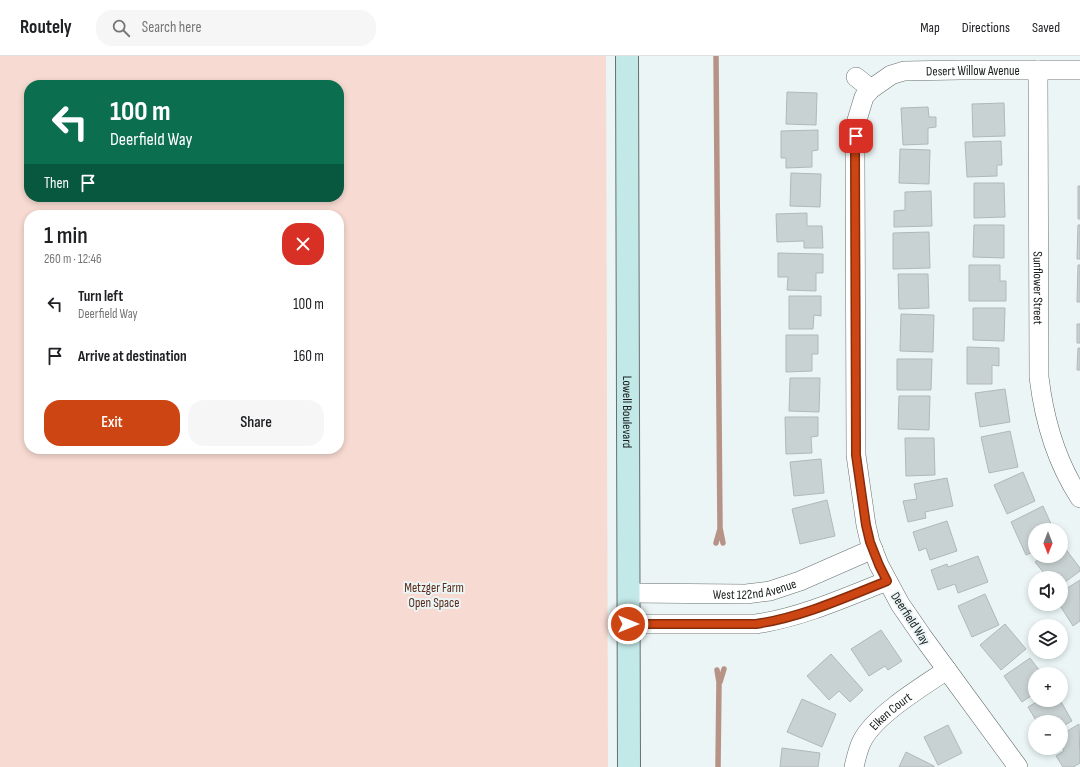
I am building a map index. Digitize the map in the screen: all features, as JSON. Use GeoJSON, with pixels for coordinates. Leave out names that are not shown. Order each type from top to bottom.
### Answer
{"type":"FeatureCollection","features":[{"type":"Feature","properties":{"kind":"main road","name":"Lowell Boulevard"},"geometry":{"type":"LineString","coordinates":[[627,56],[628,767]]}},
{"type":"Feature","properties":{"kind":"street","name":"Sunflower Street"},"geometry":{"type":"LineString","coordinates":[[1038,70],[1039,377],[1041,398],[1055,447],[1070,483],[1080,498]]}},
{"type":"Feature","properties":{"kind":"street","name":"Desert Willow Avenue"},"geometry":{"type":"LineString","coordinates":[[863,83],[904,71],[1080,70]]}},
{"type":"Feature","properties":{"kind":"street","name":"Deerfield Way"},"geometry":{"type":"LineString","coordinates":[[863,83],[864,98],[857,120],[855,152],[856,447],[866,525],[873,549],[887,581],[922,636],[1018,767]]}},
{"type":"Feature","properties":{"kind":"street","name":"West 122nd Avenue"},"geometry":{"type":"LineString","coordinates":[[628,593],[746,594],[770,591],[800,582],[873,549]]}},
{"type":"Feature","properties":{"kind":"street"},"geometry":{"type":"LineString","coordinates":[[628,624],[756,624],[772,622],[813,610],[887,581]]}},
{"type":"Feature","properties":{"kind":"street","name":"Elken Court"},"geometry":{"type":"LineString","coordinates":[[854,767],[863,740],[878,720],[914,691],[946,670]]}},
{"type":"Feature","properties":{"kind":"green space","name":"Metzger Farm Open Space"},"geometry":{"type":"Polygon","coordinates":[[[0,56],[606,56],[608,767],[0,767],[0,56]]]}},
{"type":"Feature","properties":{"kind":"building"},"geometry":{"type":"Polygon","coordinates":[[[787,92],[817,93],[816,125],[786,124],[787,92]]]}},
{"type":"Feature","properties":{"kind":"building"},"geometry":{"type":"Polygon","coordinates":[[[1004,103],[1005,136],[973,137],[972,104],[1004,103]]]}},
{"type":"Feature","properties":{"kind":"building"},"geometry":{"type":"Polygon","coordinates":[[[928,107],[929,117],[936,117],[936,127],[928,128],[928,144],[903,145],[901,108],[928,107]]]}},
{"type":"Feature","properties":{"kind":"building"},"geometry":{"type":"Polygon","coordinates":[[[818,130],[818,150],[812,151],[812,167],[786,168],[786,158],[781,158],[781,131],[818,130]]]}},
{"type":"Feature","properties":{"kind":"building"},"geometry":{"type":"Polygon","coordinates":[[[1001,141],[1002,165],[997,165],[997,176],[967,177],[965,142],[1001,141]]]}},
{"type":"Feature","properties":{"kind":"building"},"geometry":{"type":"Polygon","coordinates":[[[900,149],[930,150],[929,184],[899,183],[900,149]]]}},
{"type":"Feature","properties":{"kind":"building"},"geometry":{"type":"Polygon","coordinates":[[[791,173],[821,174],[820,207],[790,206],[791,173]]]}},
{"type":"Feature","properties":{"kind":"building"},"geometry":{"type":"Polygon","coordinates":[[[974,183],[1004,183],[1005,217],[974,218],[974,183]]]}},
{"type":"Feature","properties":{"kind":"building"},"geometry":{"type":"Polygon","coordinates":[[[1078,186],[1080,186],[1080,219],[1078,219],[1078,186]]]}},
{"type":"Feature","properties":{"kind":"building"},"geometry":{"type":"Polygon","coordinates":[[[931,191],[932,226],[894,227],[894,211],[905,210],[905,192],[931,191]]]}},
{"type":"Feature","properties":{"kind":"building"},"geometry":{"type":"Polygon","coordinates":[[[807,213],[807,226],[822,226],[823,248],[804,248],[804,241],[777,242],[776,214],[807,213]]]}},
{"type":"Feature","properties":{"kind":"building"},"geometry":{"type":"Polygon","coordinates":[[[974,225],[1004,225],[1004,258],[973,257],[974,225]]]}},
{"type":"Feature","properties":{"kind":"building"},"geometry":{"type":"Polygon","coordinates":[[[1078,225],[1080,225],[1080,259],[1077,259],[1078,225]]]}},
{"type":"Feature","properties":{"kind":"building"},"geometry":{"type":"Polygon","coordinates":[[[929,232],[930,268],[893,269],[893,233],[929,232]]]}},
{"type":"Feature","properties":{"kind":"building"},"geometry":{"type":"Polygon","coordinates":[[[778,253],[823,254],[823,273],[816,273],[816,291],[787,290],[788,277],[778,277],[778,253]]]}},
{"type":"Feature","properties":{"kind":"building"},"geometry":{"type":"Polygon","coordinates":[[[969,265],[1000,265],[1000,281],[1006,281],[1006,301],[969,301],[969,265]]]}},
{"type":"Feature","properties":{"kind":"building"},"geometry":{"type":"Polygon","coordinates":[[[1078,265],[1080,265],[1080,302],[1077,302],[1078,265]]]}},
{"type":"Feature","properties":{"kind":"building"},"geometry":{"type":"Polygon","coordinates":[[[898,274],[928,274],[929,308],[899,309],[898,274]]]}},
{"type":"Feature","properties":{"kind":"building"},"geometry":{"type":"Polygon","coordinates":[[[789,296],[821,296],[821,316],[814,315],[813,329],[789,329],[789,296]]]}},
{"type":"Feature","properties":{"kind":"building"},"geometry":{"type":"Polygon","coordinates":[[[973,308],[1005,308],[1004,341],[973,340],[973,308]]]}},
{"type":"Feature","properties":{"kind":"building"},"geometry":{"type":"Polygon","coordinates":[[[901,314],[934,315],[933,352],[900,351],[901,314]]]}},
{"type":"Feature","properties":{"kind":"building"},"geometry":{"type":"Polygon","coordinates":[[[1077,324],[1080,324],[1080,343],[1077,343],[1077,324]]]}},
{"type":"Feature","properties":{"kind":"building"},"geometry":{"type":"Polygon","coordinates":[[[786,335],[818,335],[818,354],[812,354],[812,371],[786,372],[786,335]]]}},
{"type":"Feature","properties":{"kind":"building"},"geometry":{"type":"Polygon","coordinates":[[[967,347],[999,348],[999,366],[992,365],[992,384],[967,384],[967,347]]]}},
{"type":"Feature","properties":{"kind":"building"},"geometry":{"type":"Polygon","coordinates":[[[1078,348],[1080,348],[1080,370],[1077,370],[1078,348]]]}},
{"type":"Feature","properties":{"kind":"building"},"geometry":{"type":"Polygon","coordinates":[[[897,359],[932,359],[931,390],[897,390],[897,359]]]}},
{"type":"Feature","properties":{"kind":"building"},"geometry":{"type":"Polygon","coordinates":[[[790,378],[820,378],[819,412],[789,411],[790,378]]]}},
{"type":"Feature","properties":{"kind":"building"},"geometry":{"type":"Polygon","coordinates":[[[1005,389],[1010,422],[980,427],[975,393],[1005,389]]]}},
{"type":"Feature","properties":{"kind":"building"},"geometry":{"type":"Polygon","coordinates":[[[899,396],[930,396],[929,430],[898,429],[899,396]]]}},
{"type":"Feature","properties":{"kind":"building"},"geometry":{"type":"Polygon","coordinates":[[[785,417],[818,417],[818,436],[811,437],[812,453],[786,454],[785,417]]]}},
{"type":"Feature","properties":{"kind":"building"},"geometry":{"type":"Polygon","coordinates":[[[1010,431],[1018,467],[989,473],[981,437],[1010,431]]]}},
{"type":"Feature","properties":{"kind":"building"},"geometry":{"type":"Polygon","coordinates":[[[905,438],[934,438],[935,475],[906,476],[905,438]]]}},
{"type":"Feature","properties":{"kind":"building"},"geometry":{"type":"Polygon","coordinates":[[[821,459],[824,493],[794,496],[790,462],[821,459]]]}},
{"type":"Feature","properties":{"kind":"building"},"geometry":{"type":"Polygon","coordinates":[[[1023,472],[1035,501],[1007,514],[994,485],[1023,472]]]}},
{"type":"Feature","properties":{"kind":"building"},"geometry":{"type":"Polygon","coordinates":[[[947,478],[953,506],[925,512],[926,518],[908,522],[903,501],[917,499],[914,484],[947,478]]]}},
{"type":"Feature","properties":{"kind":"building"},"geometry":{"type":"Polygon","coordinates":[[[827,500],[835,536],[800,544],[792,509],[827,500]]]}},
{"type":"Feature","properties":{"kind":"building"},"geometry":{"type":"Polygon","coordinates":[[[1043,506],[1051,523],[1028,523],[1028,554],[1026,555],[1011,522],[1043,506]]]}},
{"type":"Feature","properties":{"kind":"building"},"geometry":{"type":"Polygon","coordinates":[[[947,521],[957,551],[930,560],[926,548],[919,551],[913,532],[947,521]]]}},
{"type":"Feature","properties":{"kind":"building"},"geometry":{"type":"Polygon","coordinates":[[[1068,552],[1080,568],[1080,571],[1068,580],[1068,571],[1042,571],[1036,563],[1068,563],[1068,552]]]}},
{"type":"Feature","properties":{"kind":"building"},"geometry":{"type":"Polygon","coordinates":[[[978,556],[988,582],[958,593],[955,584],[938,590],[931,570],[947,564],[948,567],[978,556]]]}},
{"type":"Feature","properties":{"kind":"building"},"geometry":{"type":"Polygon","coordinates":[[[1080,580],[1080,621],[1073,626],[1063,611],[1068,611],[1068,588],[1080,580]]]}},
{"type":"Feature","properties":{"kind":"building"},"geometry":{"type":"Polygon","coordinates":[[[985,594],[999,625],[972,637],[958,606],[985,594]]]}},
{"type":"Feature","properties":{"kind":"building"},"geometry":{"type":"Polygon","coordinates":[[[1005,624],[1026,649],[1001,670],[980,645],[1005,624]]]}},
{"type":"Feature","properties":{"kind":"building"},"geometry":{"type":"Polygon","coordinates":[[[881,630],[902,661],[888,670],[885,666],[869,676],[851,649],[881,630]]]}},
{"type":"Feature","properties":{"kind":"building"},"geometry":{"type":"Polygon","coordinates":[[[831,654],[863,690],[850,702],[839,691],[829,700],[807,676],[831,654]]]}},
{"type":"Feature","properties":{"kind":"building"},"geometry":{"type":"Polygon","coordinates":[[[1029,659],[1031,659],[1037,667],[1028,667],[1028,698],[1022,702],[1004,676],[1029,659]]]}},
{"type":"Feature","properties":{"kind":"building"},"geometry":{"type":"Polygon","coordinates":[[[802,699],[836,714],[822,747],[787,732],[802,699]]]}},
{"type":"Feature","properties":{"kind":"building"},"geometry":{"type":"Polygon","coordinates":[[[1028,707],[1064,707],[1072,721],[1068,723],[1068,715],[1033,715],[1028,707]]]}},
{"type":"Feature","properties":{"kind":"building"},"geometry":{"type":"Polygon","coordinates":[[[1079,724],[1080,763],[1073,767],[1063,767],[1056,756],[1068,755],[1068,731],[1079,724]]]}},
{"type":"Feature","properties":{"kind":"building"},"geometry":{"type":"Polygon","coordinates":[[[948,725],[962,753],[938,765],[924,737],[948,725]]]}},
{"type":"Feature","properties":{"kind":"building"},"geometry":{"type":"Polygon","coordinates":[[[782,748],[820,753],[818,767],[780,767],[782,748]]]}},
{"type":"Feature","properties":{"kind":"building"},"geometry":{"type":"Polygon","coordinates":[[[906,752],[934,766],[934,767],[899,767],[906,752]]]}},
{"type":"Feature","properties":{"kind":"waterway"},"geometry":{"type":"LineString","coordinates":[[716,56],[720,528],[723,543]]}},
{"type":"Feature","properties":{"kind":"waterway"},"geometry":{"type":"LineString","coordinates":[[716,543],[720,529]]}},
{"type":"Feature","properties":{"kind":"waterway"},"geometry":{"type":"LineString","coordinates":[[720,682],[724,669]]}},
{"type":"Feature","properties":{"kind":"waterway"},"geometry":{"type":"LineString","coordinates":[[717,670],[719,682],[718,767]]}},
{"type":"Feature","properties":{"kind":"route"},"geometry":{"type":"LineString","coordinates":[[628,624],[756,624],[772,622],[813,610],[887,581],[870,542],[866,525],[856,455],[856,136]]}}]}
